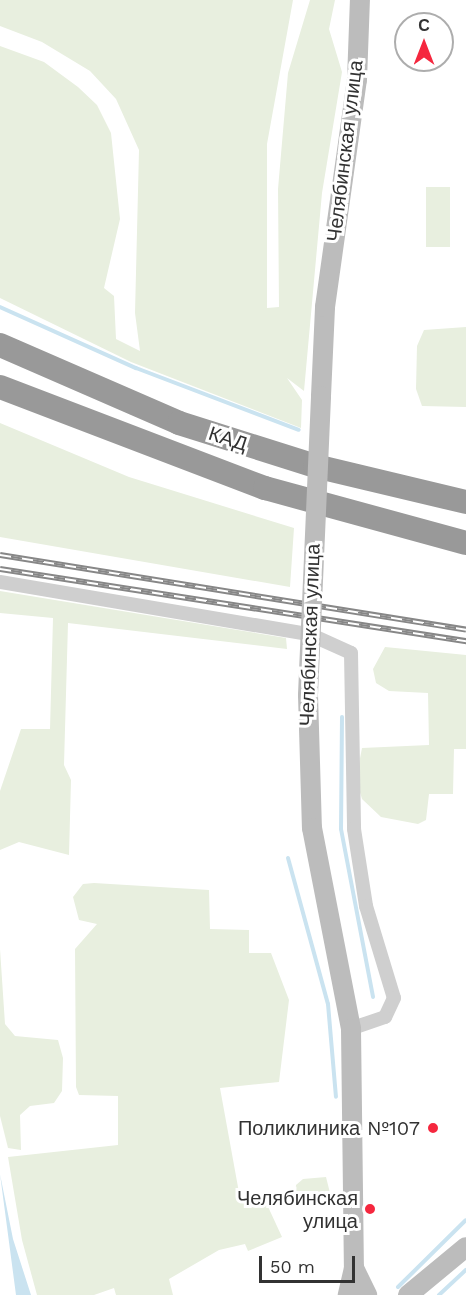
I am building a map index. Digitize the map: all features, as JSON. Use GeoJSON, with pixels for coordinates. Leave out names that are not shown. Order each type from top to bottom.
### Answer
{"type":"FeatureCollection","features":[{"type":"Feature","properties":{"kind":"highway","name":"КАД"},"geometry":{"type":"LineString","coordinates":[[0,345],[179,423],[315,465],[466,502]]}},
{"type":"Feature","properties":{"kind":"highway","name":"КАД"},"geometry":{"type":"LineString","coordinates":[[0,387],[265,488],[466,543]]}},
{"type":"Feature","properties":{"kind":"street","name":"Челябинская улица"},"geometry":{"type":"LineString","coordinates":[[348,1295],[354,1268],[351,1029],[312,828],[308,695],[325,307],[357,80],[360,0]]}},
{"type":"Feature","properties":{"kind":"street"},"geometry":{"type":"LineString","coordinates":[[0,582],[309,634],[351,653],[354,829],[366,906],[394,998],[385,1017],[351,1029]]}},
{"type":"Feature","properties":{"kind":"street"},"geometry":{"type":"LineString","coordinates":[[408,1295],[466,1247]]}},
{"type":"Feature","properties":{"kind":"street","name":"Челябинская улица"},"geometry":{"type":"LineString","coordinates":[[354,1268],[367,1295]]}},
{"type":"Feature","properties":{"kind":"green space"},"geometry":{"type":"Polygon","coordinates":[[[0,0],[293,0],[267,144],[267,308],[279,307],[278,189],[288,73],[310,0],[335,0],[329,29],[342,72],[322,193],[304,391],[287,378],[302,400],[301,428],[131,362],[0,298],[0,46],[44,62],[78,87],[97,105],[111,133],[120,219],[104,288],[114,296],[116,339],[140,351],[135,313],[139,150],[116,99],[90,71],[42,42],[0,26],[0,0]]]}},
{"type":"Feature","properties":{"kind":"green space"},"geometry":{"type":"Polygon","coordinates":[[[426,187],[450,187],[450,247],[426,247],[426,187]]]}},
{"type":"Feature","properties":{"kind":"green space"},"geometry":{"type":"Polygon","coordinates":[[[466,327],[466,407],[422,406],[416,389],[417,346],[424,330],[466,327]]]}},
{"type":"Feature","properties":{"kind":"green space"},"geometry":{"type":"Polygon","coordinates":[[[0,423],[129,477],[294,528],[290,587],[0,537],[0,423]]]}},
{"type":"Feature","properties":{"kind":"green space"},"geometry":{"type":"Polygon","coordinates":[[[0,591],[286,638],[287,649],[68,623],[64,765],[71,780],[69,855],[19,842],[0,850],[0,791],[21,729],[50,729],[53,618],[0,613],[0,591]]]}},
{"type":"Feature","properties":{"kind":"green space"},"geometry":{"type":"Polygon","coordinates":[[[385,647],[466,655],[466,749],[454,749],[453,794],[429,794],[426,820],[418,824],[381,817],[362,799],[356,779],[362,748],[429,745],[428,693],[389,691],[376,683],[373,669],[385,647]]]}},
{"type":"Feature","properties":{"kind":"green space"},"geometry":{"type":"Polygon","coordinates":[[[83,884],[209,890],[210,929],[249,930],[249,953],[271,953],[289,1000],[279,1082],[220,1088],[240,1198],[264,1198],[282,1237],[248,1251],[245,1244],[219,1250],[169,1279],[173,1295],[116,1295],[114,1288],[94,1295],[37,1295],[22,1240],[8,1157],[118,1145],[118,1096],[79,1095],[76,1087],[75,949],[97,924],[79,920],[73,897],[83,884]]]}},
{"type":"Feature","properties":{"kind":"green space"},"geometry":{"type":"Polygon","coordinates":[[[0,949],[5,1024],[15,1036],[58,1040],[63,1058],[62,1091],[54,1103],[30,1106],[20,1115],[21,1150],[8,1148],[0,1116],[0,949]]]}},
{"type":"Feature","properties":{"kind":"green space"},"geometry":{"type":"Polygon","coordinates":[[[326,1177],[333,1205],[304,1208],[295,1199],[296,1185],[303,1179],[326,1177]]]}},
{"type":"Feature","properties":{"kind":"water"},"geometry":{"type":"Polygon","coordinates":[[[0,1174],[13,1239],[31,1295],[16,1295],[0,1174]]]}},
{"type":"Feature","properties":{"kind":"waterway"},"geometry":{"type":"LineString","coordinates":[[0,307],[136,368],[299,430]]}},
{"type":"Feature","properties":{"kind":"waterway"},"geometry":{"type":"LineString","coordinates":[[342,717],[341,829],[373,997]]}},
{"type":"Feature","properties":{"kind":"waterway"},"geometry":{"type":"LineString","coordinates":[[288,858],[328,1004],[336,1097]]}},
{"type":"Feature","properties":{"kind":"waterway"},"geometry":{"type":"LineString","coordinates":[[398,1287],[466,1220]]}},
{"type":"Feature","properties":{"kind":"waterway"},"geometry":{"type":"LineString","coordinates":[[439,1295],[466,1270]]}},
{"type":"Feature","properties":{"kind":"railway"},"geometry":{"type":"LineString","coordinates":[[0,555],[466,630]]}},
{"type":"Feature","properties":{"kind":"railway"},"geometry":{"type":"LineString","coordinates":[[0,569],[466,641]]}},
{"type":"Feature","properties":{"kind":"place","name":"Поликлиника №107"},"geometry":{"type":"Point","coordinates":[433,1128]}},
{"type":"Feature","properties":{"kind":"place","name":"Челябинская улица"},"geometry":{"type":"Point","coordinates":[370,1209]}}]}
